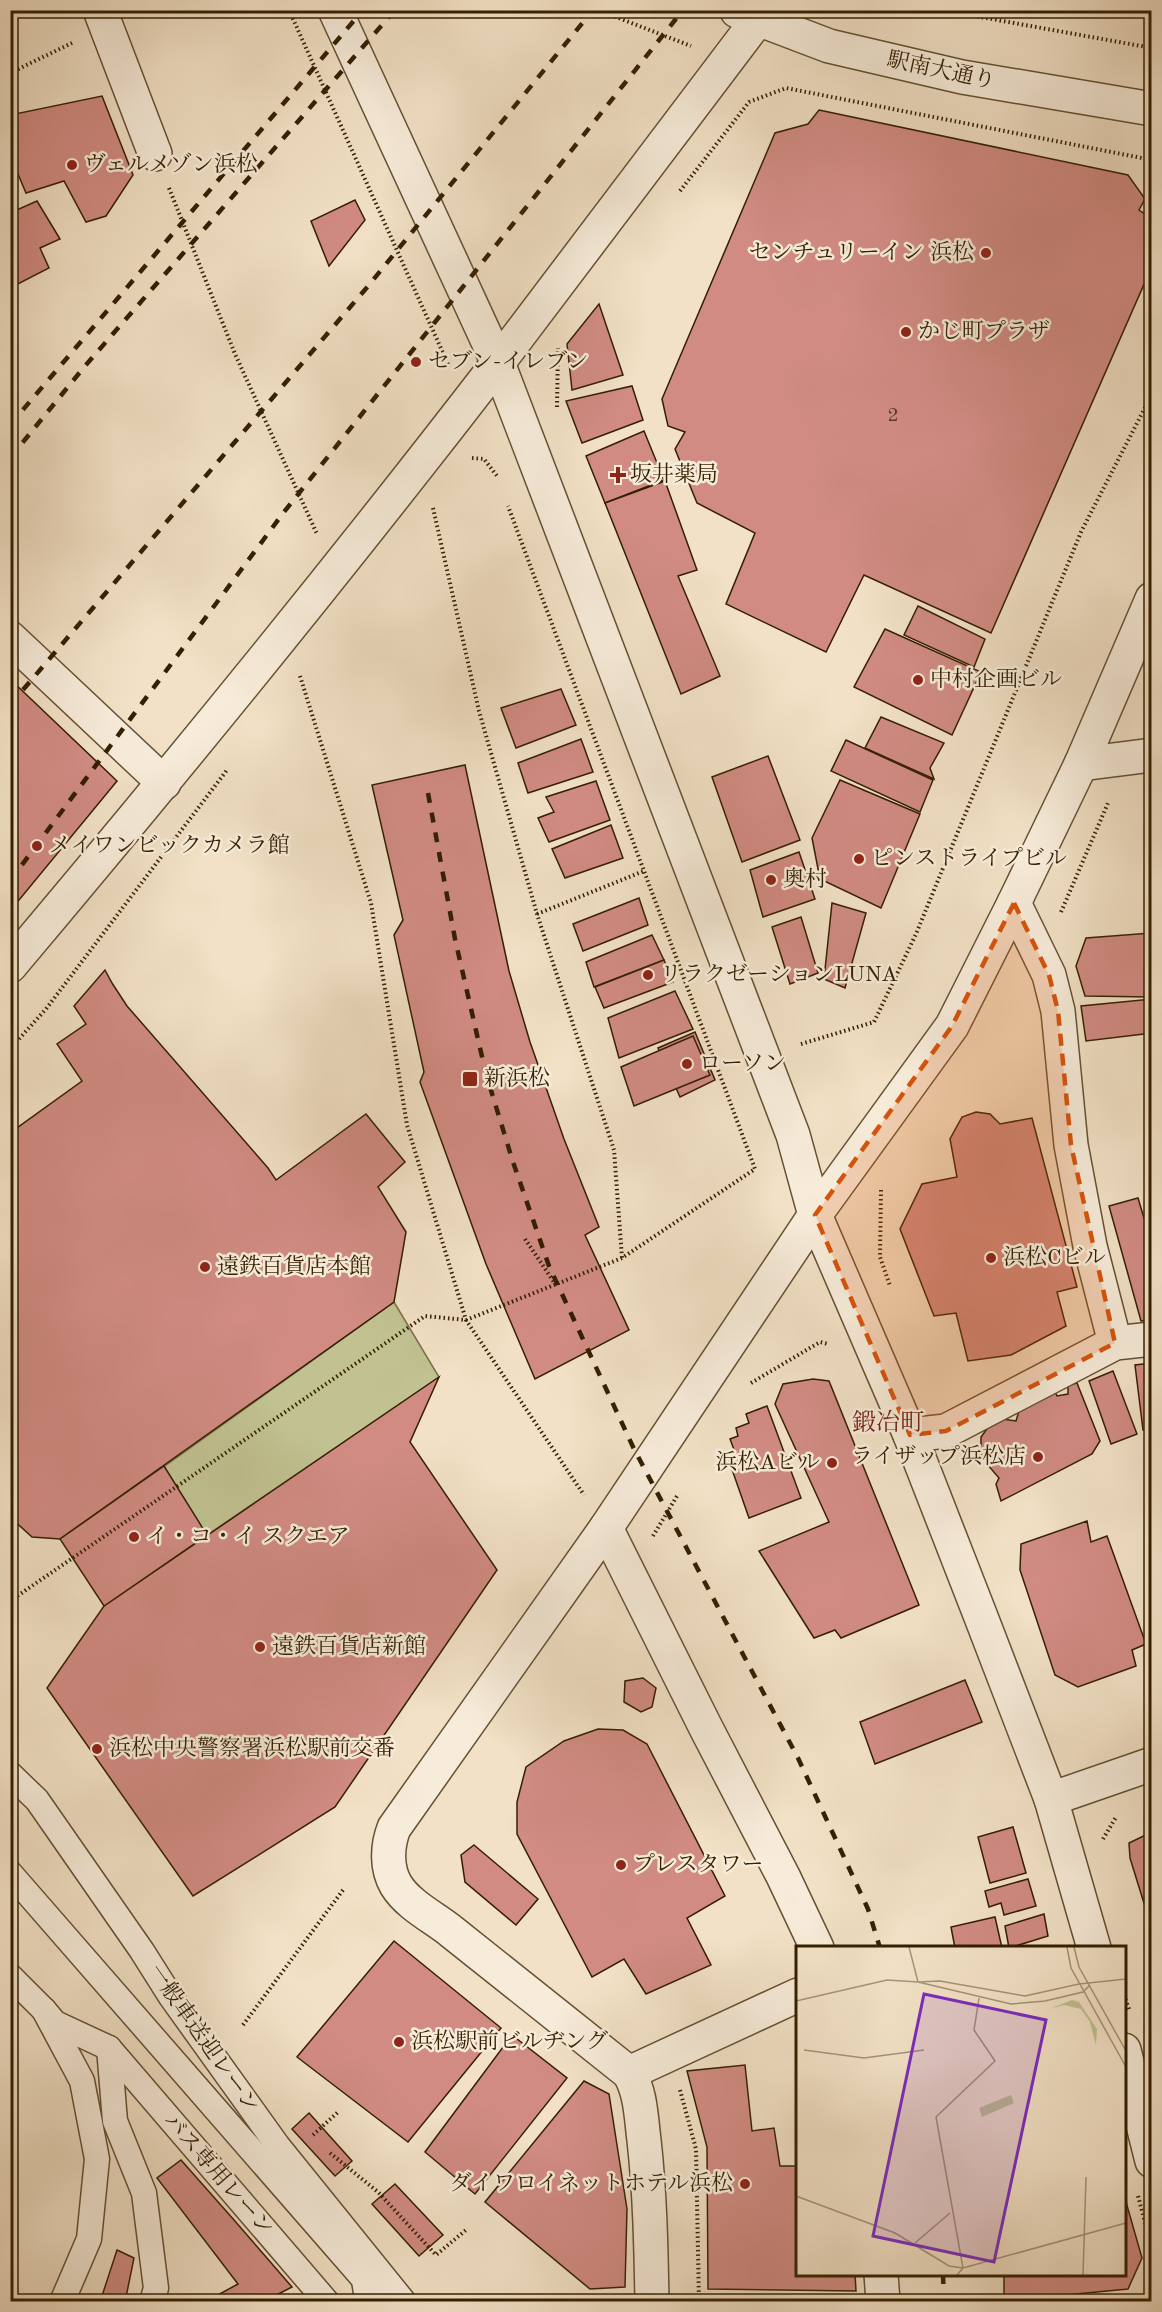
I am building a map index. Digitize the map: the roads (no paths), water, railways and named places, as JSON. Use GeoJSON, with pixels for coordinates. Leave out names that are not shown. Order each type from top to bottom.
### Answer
{"type":"FeatureCollection","features":[{"type":"Feature","properties":{"kind":"street"},"geometry":{"type":"LineString","coordinates":[[99,10],[155,154]]}},
{"type":"Feature","properties":{"kind":"street"},"geometry":{"type":"LineString","coordinates":[[335,10],[498,363],[794,1135],[814,1215],[910,1436],[1051,1799],[1094,1946]]}},
{"type":"Feature","properties":{"kind":"street"},"geometry":{"type":"LineString","coordinates":[[10,966],[164,783],[349,554],[498,363],[754,13]]}},
{"type":"Feature","properties":{"kind":"street","name":"駅南大通り"},"geometry":{"type":"LineString","coordinates":[[754,13],[829,46],[939,72],[1152,109]]}},
{"type":"Feature","properties":{"kind":"street"},"geometry":{"type":"LineString","coordinates":[[652,2301],[651,2201],[638,2092],[629,2073],[407,1898],[391,1874],[388,1843],[394,1828],[606,1528],[814,1215],[951,1026],[1081,764],[1152,598]]}},
{"type":"Feature","properties":{"kind":"street"},"geometry":{"type":"LineString","coordinates":[[10,638],[164,783]]}},
{"type":"Feature","properties":{"kind":"street"},"geometry":{"type":"LineString","coordinates":[[1081,764],[1152,755]]}},
{"type":"Feature","properties":{"kind":"street"},"geometry":{"type":"LineString","coordinates":[[1014,903],[1049,975],[1058,1011],[1071,1145],[1090,1246],[1115,1343]]}},
{"type":"Feature","properties":{"kind":"street"},"geometry":{"type":"LineString","coordinates":[[910,1436],[946,1431],[1115,1343],[1152,1339]]}},
{"type":"Feature","properties":{"kind":"street"},"geometry":{"type":"LineString","coordinates":[[606,1528],[817,1946]]}},
{"type":"Feature","properties":{"kind":"street"},"geometry":{"type":"LineString","coordinates":[[1051,1799],[1152,1764]]}},
{"type":"Feature","properties":{"kind":"street"},"geometry":{"type":"LineString","coordinates":[[629,2073],[796,1996]]}},
{"type":"Feature","properties":{"kind":"street"},"geometry":{"type":"LineString","coordinates":[[1126,2054],[1152,2161]]}},
{"type":"Feature","properties":{"kind":"street"},"geometry":{"type":"LineString","coordinates":[[881,2276],[883,2301]]}},
{"type":"Feature","properties":{"kind":"lane","name":"一般車送迎レーン"},"geometry":{"type":"LineString","coordinates":[[10,1774],[37,1800],[142,1951],[171,1997],[386,2297]]}},
{"type":"Feature","properties":{"kind":"lane","name":"一般車送迎レーン"},"geometry":{"type":"LineString","coordinates":[[10,1873],[386,2297]]}},
{"type":"Feature","properties":{"kind":"lane","name":"バス専用レーン"},"geometry":{"type":"LineString","coordinates":[[10,1976],[55,2023],[109,2048],[327,2301]]}},
{"type":"Feature","properties":{"kind":"lane","name":"バス専用レーン"},"geometry":{"type":"LineString","coordinates":[[44,2010],[82,2081],[97,2159],[89,2239],[62,2301]]}},
{"type":"Feature","properties":{"kind":"lane"},"geometry":{"type":"LineString","coordinates":[[109,2048],[115,2121],[144,2193],[156,2288],[152,2301]]}},
{"type":"Feature","properties":{"kind":"railway"},"geometry":{"type":"LineString","coordinates":[[10,425],[363,10]]}},
{"type":"Feature","properties":{"kind":"railway"},"geometry":{"type":"LineString","coordinates":[[10,458],[85,366],[395,10]]}},
{"type":"Feature","properties":{"kind":"railway"},"geometry":{"type":"LineString","coordinates":[[10,705],[369,285],[593,10]]}},
{"type":"Feature","properties":{"kind":"railway"},"geometry":{"type":"LineString","coordinates":[[10,881],[284,512],[683,10]]}},
{"type":"Feature","properties":{"kind":"railway"},"geometry":{"type":"LineString","coordinates":[[428,793],[455,939],[486,1074],[549,1266],[634,1449],[798,1758],[868,1909],[879,1946]]}},
{"type":"Feature","properties":{"kind":"railway"},"geometry":{"type":"LineString","coordinates":[[943,2276],[944,2302]]}},
{"type":"Feature","properties":{"kind":"place","name":"ヴェルメゾン浜松"},"geometry":{"type":"Point","coordinates":[72,165]}},
{"type":"Feature","properties":{"kind":"place","name":"センチュリーイン 浜松"},"geometry":{"type":"Point","coordinates":[986,253]}},
{"type":"Feature","properties":{"kind":"place","name":"かじ町プラザ"},"geometry":{"type":"Point","coordinates":[906,332]}},
{"type":"Feature","properties":{"kind":"place","name":"セブン-イレブン"},"geometry":{"type":"Point","coordinates":[416,362]}},
{"type":"Feature","properties":{"kind":"place","name":"坂井薬局"},"geometry":{"type":"Point","coordinates":[618,475]}},
{"type":"Feature","properties":{"kind":"place","name":"中村企画ビル"},"geometry":{"type":"Point","coordinates":[918,680]}},
{"type":"Feature","properties":{"kind":"place","name":"メイワンビックカメラ館"},"geometry":{"type":"Point","coordinates":[37,846]}},
{"type":"Feature","properties":{"kind":"place","name":"ピンストライプビル"},"geometry":{"type":"Point","coordinates":[859,859]}},
{"type":"Feature","properties":{"kind":"place","name":"奥村"},"geometry":{"type":"Point","coordinates":[771,880]}},
{"type":"Feature","properties":{"kind":"place","name":"リラクゼーションLUNA"},"geometry":{"type":"Point","coordinates":[648,975]}},
{"type":"Feature","properties":{"kind":"place","name":"ローソン"},"geometry":{"type":"Point","coordinates":[687,1064]}},
{"type":"Feature","properties":{"kind":"place","name":"新浜松"},"geometry":{"type":"Point","coordinates":[470,1079]}},
{"type":"Feature","properties":{"kind":"place","name":"浜松Cビル"},"geometry":{"type":"Point","coordinates":[991,1258]}},
{"type":"Feature","properties":{"kind":"place","name":"遠鉄百貨店本館"},"geometry":{"type":"Point","coordinates":[205,1267]}},
{"type":"Feature","properties":{"kind":"place","name":"ライザップ浜松店"},"geometry":{"type":"Point","coordinates":[1038,1457]}},
{"type":"Feature","properties":{"kind":"place","name":"浜松Aビル"},"geometry":{"type":"Point","coordinates":[832,1463]}},
{"type":"Feature","properties":{"kind":"place","name":"イ・コ・イ スクエア"},"geometry":{"type":"Point","coordinates":[134,1537]}},
{"type":"Feature","properties":{"kind":"place","name":"遠鉄百貨店新館"},"geometry":{"type":"Point","coordinates":[260,1647]}},
{"type":"Feature","properties":{"kind":"place","name":"浜松中央警察署浜松駅前交番"},"geometry":{"type":"Point","coordinates":[97,1749]}},
{"type":"Feature","properties":{"kind":"place","name":"プレスタワー"},"geometry":{"type":"Point","coordinates":[621,1865]}},
{"type":"Feature","properties":{"kind":"place","name":"浜松駅前ビルヂング"},"geometry":{"type":"Point","coordinates":[399,2042]}},
{"type":"Feature","properties":{"kind":"place","name":"ダイワロイネットホテル浜松"},"geometry":{"type":"Point","coordinates":[745,2184]}},
{"type":"Feature","properties":{"kind":"district","name":"鍛冶町"},"geometry":{"type":"Point","coordinates":[888,1424]}}]}
